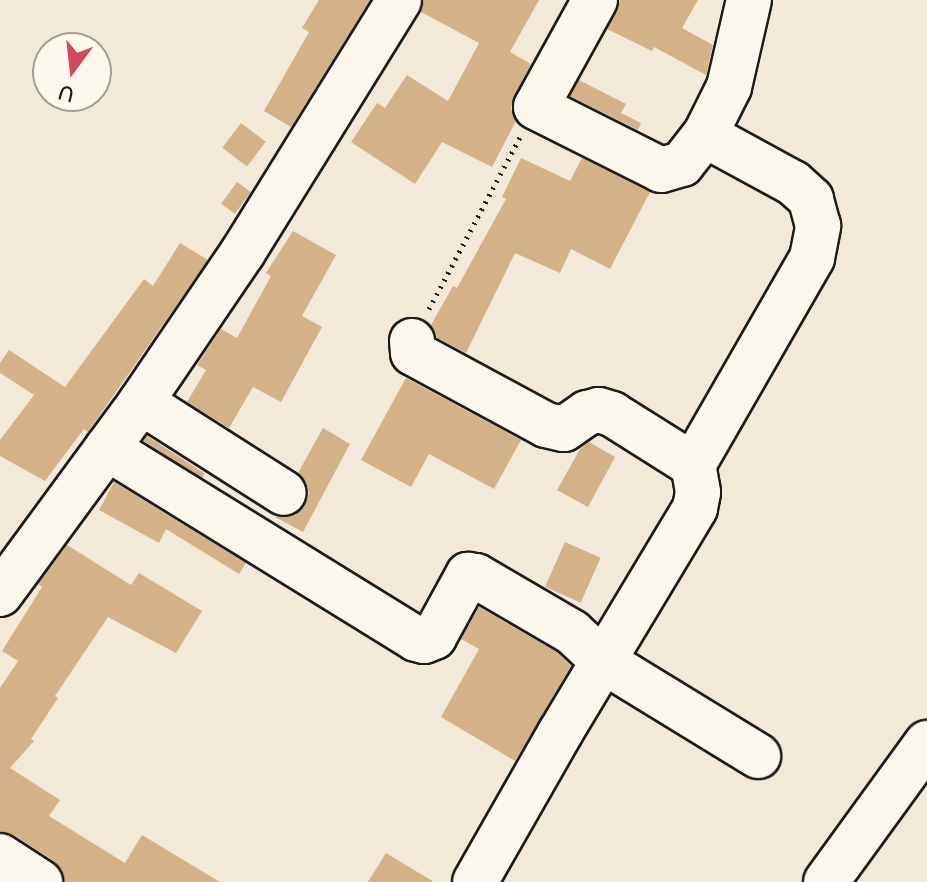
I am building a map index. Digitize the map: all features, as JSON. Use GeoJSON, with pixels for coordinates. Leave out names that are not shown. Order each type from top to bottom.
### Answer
{"type":"FeatureCollection","features":[{"type":"Feature","properties":{"kind":"street"},"geometry":{"type":"LineString","coordinates":[[0,594],[141,402],[316,137],[399,0]]}},
{"type":"Feature","properties":{"kind":"street"},"geometry":{"type":"LineString","coordinates":[[595,0],[536,107],[661,170],[682,164],[705,135],[729,87],[749,0]]}},
{"type":"Feature","properties":{"kind":"street"},"geometry":{"type":"LineString","coordinates":[[475,882],[695,508],[698,492],[693,465],[812,258],[818,226],[811,199],[793,183],[705,135]]}},
{"type":"Feature","properties":{"kind":"street"},"geometry":{"type":"LineString","coordinates":[[412,341],[413,353],[546,425],[564,429],[587,413],[599,410],[612,414],[693,465]]}},
{"type":"Feature","properties":{"kind":"street"},"geometry":{"type":"LineString","coordinates":[[141,402],[284,493]]}},
{"type":"Feature","properties":{"kind":"street"},"geometry":{"type":"LineString","coordinates":[[107,448],[416,639],[424,641],[434,637],[468,575],[472,575],[572,632],[603,661],[758,756]]}},
{"type":"Feature","properties":{"kind":"street"},"geometry":{"type":"LineString","coordinates":[[834,879],[927,743]]}},
{"type":"Feature","properties":{"kind":"street"},"geometry":{"type":"LineString","coordinates":[[0,856],[40,882]]}},
{"type":"Feature","properties":{"kind":"path"},"geometry":{"type":"LineString","coordinates":[[412,341],[536,107]]}},
{"type":"Feature","properties":{"kind":"building"},"geometry":{"type":"Polygon","coordinates":[[[319,0],[370,0],[291,127],[264,111],[309,32],[302,28],[319,0]]]}},
{"type":"Feature","properties":{"kind":"building"},"geometry":{"type":"Polygon","coordinates":[[[424,0],[539,0],[510,52],[531,64],[514,96],[511,109],[516,121],[492,167],[442,142],[415,184],[351,142],[377,103],[385,108],[407,75],[448,101],[479,43],[421,12],[424,0]]]}},
{"type":"Feature","properties":{"kind":"building"},"geometry":{"type":"Polygon","coordinates":[[[620,0],[698,0],[682,28],[713,45],[706,75],[654,47],[652,51],[607,29],[620,0]]]}},
{"type":"Feature","properties":{"kind":"building"},"geometry":{"type":"Polygon","coordinates":[[[579,80],[626,104],[621,113],[641,123],[638,130],[570,96],[579,80]]]}},
{"type":"Feature","properties":{"kind":"building"},"geometry":{"type":"Polygon","coordinates":[[[241,123],[266,142],[247,166],[222,148],[241,123]]]}},
{"type":"Feature","properties":{"kind":"building"},"geometry":{"type":"Polygon","coordinates":[[[521,158],[570,181],[582,158],[650,192],[610,269],[571,249],[560,273],[515,253],[466,353],[436,337],[431,325],[453,286],[457,288],[506,199],[502,197],[521,158]]]}},
{"type":"Feature","properties":{"kind":"building"},"geometry":{"type":"Polygon","coordinates":[[[237,182],[251,192],[235,214],[221,204],[237,182]]]}},
{"type":"Feature","properties":{"kind":"building"},"geometry":{"type":"Polygon","coordinates":[[[293,231],[336,255],[302,316],[322,327],[281,402],[253,387],[229,428],[187,402],[206,370],[197,365],[221,329],[237,338],[271,276],[266,273],[293,231]]]}},
{"type":"Feature","properties":{"kind":"building"},"geometry":{"type":"Polygon","coordinates":[[[180,243],[208,260],[88,432],[84,429],[45,481],[0,456],[0,440],[34,395],[0,373],[0,363],[9,350],[65,387],[144,279],[153,286],[180,243]]]}},
{"type":"Feature","properties":{"kind":"building"},"geometry":{"type":"Polygon","coordinates":[[[406,378],[521,440],[494,489],[429,454],[411,487],[361,460],[406,378]]]}},
{"type":"Feature","properties":{"kind":"building"},"geometry":{"type":"Polygon","coordinates":[[[323,428],[350,444],[303,532],[275,517],[295,515],[305,506],[309,493],[306,482],[298,473],[323,428]]]}},
{"type":"Feature","properties":{"kind":"building"},"geometry":{"type":"Polygon","coordinates":[[[147,436],[205,474],[202,479],[144,441],[147,436]]]}},
{"type":"Feature","properties":{"kind":"building"},"geometry":{"type":"Polygon","coordinates":[[[589,442],[615,457],[588,507],[557,490],[580,449],[589,442]]]}},
{"type":"Feature","properties":{"kind":"building"},"geometry":{"type":"Polygon","coordinates":[[[114,482],[246,563],[239,574],[166,529],[159,543],[99,510],[114,482]]]}},
{"type":"Feature","properties":{"kind":"building"},"geometry":{"type":"Polygon","coordinates":[[[565,542],[601,558],[581,603],[545,587],[565,542]]]}},
{"type":"Feature","properties":{"kind":"building"},"geometry":{"type":"Polygon","coordinates":[[[67,545],[131,585],[139,573],[202,611],[176,653],[108,617],[55,696],[58,698],[31,739],[34,741],[10,768],[60,800],[49,816],[125,863],[142,835],[220,882],[65,882],[62,870],[54,861],[14,835],[0,831],[0,688],[18,661],[2,651],[42,587],[38,584],[67,545]]]}},
{"type":"Feature","properties":{"kind":"building"},"geometry":{"type":"Polygon","coordinates":[[[479,607],[557,652],[571,666],[515,761],[441,717],[479,649],[461,639],[479,607]]]}},
{"type":"Feature","properties":{"kind":"building"},"geometry":{"type":"Polygon","coordinates":[[[386,853],[434,882],[368,882],[386,853]]]}}]}
